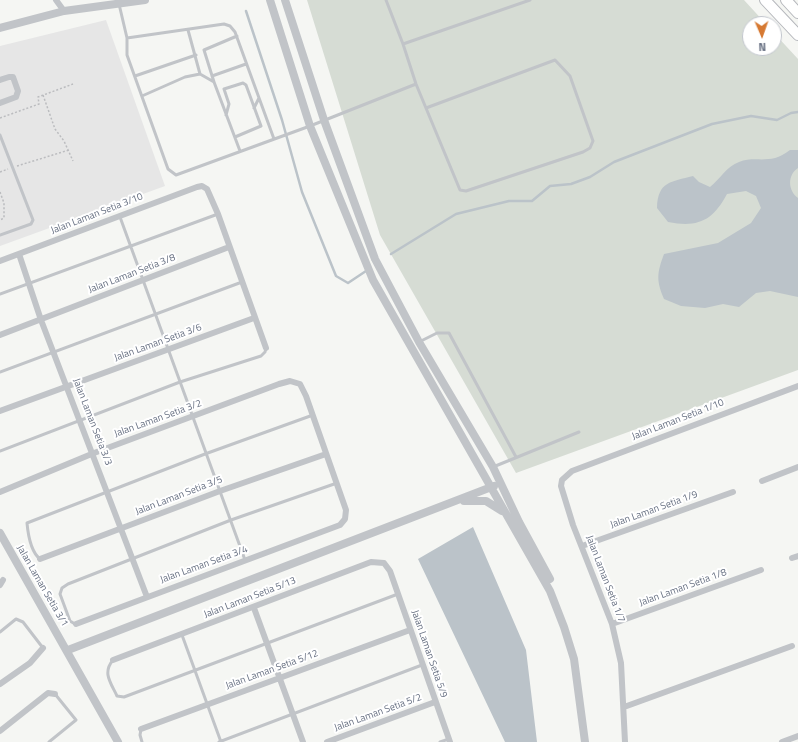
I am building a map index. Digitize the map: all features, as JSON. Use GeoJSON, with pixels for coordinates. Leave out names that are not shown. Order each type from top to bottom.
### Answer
{"type":"FeatureCollection","features":[{"type":"Feature","properties":{"kind":"main road"},"geometry":{"type":"LineString","coordinates":[[765,0],[798,34]]}},
{"type":"Feature","properties":{"kind":"main road"},"geometry":{"type":"LineString","coordinates":[[786,0],[798,13]]}},
{"type":"Feature","properties":{"kind":"street"},"geometry":{"type":"LineString","coordinates":[[56,0],[64,11]]}},
{"type":"Feature","properties":{"kind":"street"},"geometry":{"type":"LineString","coordinates":[[0,28],[64,11],[145,0]]}},
{"type":"Feature","properties":{"kind":"street"},"geometry":{"type":"LineString","coordinates":[[263,0],[273,12],[279,26]]}},
{"type":"Feature","properties":{"kind":"street"},"geometry":{"type":"LineString","coordinates":[[270,0],[310,126],[373,280],[550,591],[564,627],[574,659],[585,742]]}},
{"type":"Feature","properties":{"kind":"street"},"geometry":{"type":"LineString","coordinates":[[286,1],[324,120],[375,259],[419,342],[493,466],[519,522],[555,588],[579,658],[590,742]]}},
{"type":"Feature","properties":{"kind":"street"},"geometry":{"type":"LineString","coordinates":[[0,80],[13,77],[18,92],[16,98],[0,103]]}},
{"type":"Feature","properties":{"kind":"street","name":"Jalan Laman Setia 3/10"},"geometry":{"type":"LineString","coordinates":[[0,261],[120,217],[197,186],[202,186],[207,189],[218,214]]}},
{"type":"Feature","properties":{"kind":"street"},"geometry":{"type":"LineString","coordinates":[[218,214],[266,348]]}},
{"type":"Feature","properties":{"kind":"street","name":"Jalan Laman Setia 3/8"},"geometry":{"type":"LineString","coordinates":[[0,335],[229,248]]}},
{"type":"Feature","properties":{"kind":"street","name":"Jalan Laman Setia 3/3"},"geometry":{"type":"LineString","coordinates":[[19,254],[30,282],[41,320],[94,453],[147,597]]}},
{"type":"Feature","properties":{"kind":"street","name":"Jalan Laman Setia 3/6"},"geometry":{"type":"LineString","coordinates":[[0,411],[254,318]]}},
{"type":"Feature","properties":{"kind":"street","name":"Jalan Laman Setia 3/2"},"geometry":{"type":"LineString","coordinates":[[0,492],[94,453],[290,381],[300,384],[313,416]]}},
{"type":"Feature","properties":{"kind":"street","name":"Jalan Laman Setia 1/10"},"geometry":{"type":"LineString","coordinates":[[566,475],[572,471],[798,386]]}},
{"type":"Feature","properties":{"kind":"street"},"geometry":{"type":"LineString","coordinates":[[313,416],[337,483]]}},
{"type":"Feature","properties":{"kind":"street","name":"Jalan Laman Setia 3/5"},"geometry":{"type":"LineString","coordinates":[[40,559],[220,491],[326,454]]}},
{"type":"Feature","properties":{"kind":"street"},"geometry":{"type":"LineString","coordinates":[[762,481],[798,468]]}},
{"type":"Feature","properties":{"kind":"street","name":"Jalan Laman Setia 1/7"},"geometry":{"type":"LineString","coordinates":[[566,475],[562,480],[562,486],[573,525],[612,624],[621,663],[625,742]]}},
{"type":"Feature","properties":{"kind":"street","name":"Jalan Laman Setia 3/4"},"geometry":{"type":"LineString","coordinates":[[76,624],[340,525],[345,519],[346,510],[337,483]]}},
{"type":"Feature","properties":{"kind":"street"},"geometry":{"type":"LineString","coordinates":[[68,650],[501,483]]}},
{"type":"Feature","properties":{"kind":"street","name":"Jalan Laman Setia 1/9"},"geometry":{"type":"LineString","coordinates":[[582,546],[733,492]]}},
{"type":"Feature","properties":{"kind":"street"},"geometry":{"type":"LineString","coordinates":[[454,502],[486,501],[495,505],[508,516]]}},
{"type":"Feature","properties":{"kind":"street","name":"Jalan Laman Setia 3/1"},"geometry":{"type":"LineString","coordinates":[[0,533],[68,650],[118,742]]}},
{"type":"Feature","properties":{"kind":"street","name":"Jalan Laman Setia 5/13"},"geometry":{"type":"LineString","coordinates":[[113,660],[254,608],[371,562],[384,563],[390,571]]}},
{"type":"Feature","properties":{"kind":"street","name":"Jalan Laman Setia 1/8"},"geometry":{"type":"LineString","coordinates":[[612,624],[761,570]]}},
{"type":"Feature","properties":{"kind":"street","name":"Jalan Laman Setia 5/9"},"geometry":{"type":"LineString","coordinates":[[390,571],[449,740]]}},
{"type":"Feature","properties":{"kind":"street"},"geometry":{"type":"LineString","coordinates":[[254,608],[303,742]]}},
{"type":"Feature","properties":{"kind":"street","name":"Jalan Laman Setia 5/12"},"geometry":{"type":"LineString","coordinates":[[142,729],[410,630]]}},
{"type":"Feature","properties":{"kind":"street"},"geometry":{"type":"LineString","coordinates":[[624,707],[792,646]]}},
{"type":"Feature","properties":{"kind":"street"},"geometry":{"type":"LineString","coordinates":[[0,684],[30,663],[44,648]]}},
{"type":"Feature","properties":{"kind":"street"},"geometry":{"type":"LineString","coordinates":[[0,731],[48,693],[55,694]]}},
{"type":"Feature","properties":{"kind":"street","name":"Jalan Laman Setia 5/2"},"geometry":{"type":"LineString","coordinates":[[327,742],[435,702]]}},
{"type":"Feature","properties":{"kind":"street"},"geometry":{"type":"LineString","coordinates":[[782,742],[798,736]]}},
{"type":"Feature","properties":{"kind":"lane"},"geometry":{"type":"LineString","coordinates":[[386,0],[403,44],[416,84],[460,190],[462,191],[583,152],[590,148],[593,141],[570,76],[555,60],[426,108]]}},
{"type":"Feature","properties":{"kind":"lane"},"geometry":{"type":"LineString","coordinates":[[403,44],[530,0]]}},
{"type":"Feature","properties":{"kind":"lane"},"geometry":{"type":"LineString","coordinates":[[119,3],[127,38],[127,55],[168,169],[172,174],[176,175],[310,126],[416,84]]}},
{"type":"Feature","properties":{"kind":"lane"},"geometry":{"type":"LineString","coordinates":[[127,38],[224,24],[230,26],[236,36],[274,139]]}},
{"type":"Feature","properties":{"kind":"lane"},"geometry":{"type":"LineString","coordinates":[[188,30],[200,74]]}},
{"type":"Feature","properties":{"kind":"lane"},"geometry":{"type":"LineString","coordinates":[[236,36],[204,50],[214,82],[240,151]]}},
{"type":"Feature","properties":{"kind":"lane"},"geometry":{"type":"LineString","coordinates":[[135,76],[196,55]]}},
{"type":"Feature","properties":{"kind":"lane"},"geometry":{"type":"LineString","coordinates":[[212,76],[246,64]]}},
{"type":"Feature","properties":{"kind":"lane"},"geometry":{"type":"LineString","coordinates":[[142,96],[185,77],[200,74],[214,82]]}},
{"type":"Feature","properties":{"kind":"lane"},"geometry":{"type":"LineString","coordinates":[[226,115],[229,104],[224,89],[241,83],[246,85],[260,128],[235,137]]}},
{"type":"Feature","properties":{"kind":"lane"},"geometry":{"type":"LineString","coordinates":[[254,108],[259,98]]}},
{"type":"Feature","properties":{"kind":"lane"},"geometry":{"type":"LineString","coordinates":[[0,135],[33,223],[0,235]]}},
{"type":"Feature","properties":{"kind":"lane"},"geometry":{"type":"LineString","coordinates":[[0,294],[218,214]]}},
{"type":"Feature","properties":{"kind":"lane"},"geometry":{"type":"LineString","coordinates":[[120,217],[167,350],[245,560]]}},
{"type":"Feature","properties":{"kind":"lane"},"geometry":{"type":"LineString","coordinates":[[0,372],[243,282]]}},
{"type":"Feature","properties":{"kind":"lane"},"geometry":{"type":"LineString","coordinates":[[419,342],[437,333],[449,333],[516,457]]}},
{"type":"Feature","properties":{"kind":"lane"},"geometry":{"type":"LineString","coordinates":[[0,451],[80,419],[180,382],[261,356],[265,352],[266,348]]}},
{"type":"Feature","properties":{"kind":"lane"},"geometry":{"type":"LineString","coordinates":[[40,559],[37,557],[28,537],[26,522],[205,454],[313,416]]}},
{"type":"Feature","properties":{"kind":"lane"},"geometry":{"type":"LineString","coordinates":[[493,466],[579,432]]}},
{"type":"Feature","properties":{"kind":"lane"},"geometry":{"type":"LineString","coordinates":[[76,624],[70,621],[60,594],[62,588],[68,584],[231,520],[337,483]]}},
{"type":"Feature","properties":{"kind":"lane"},"geometry":{"type":"LineString","coordinates":[[113,660],[107,670],[107,676],[117,696],[120,698],[195,672],[398,594]]}},
{"type":"Feature","properties":{"kind":"lane"},"geometry":{"type":"LineString","coordinates":[[0,632],[16,619],[23,622],[44,648]]}},
{"type":"Feature","properties":{"kind":"lane"},"geometry":{"type":"LineString","coordinates":[[182,635],[208,704],[220,742],[422,665]]}},
{"type":"Feature","properties":{"kind":"lane"},"geometry":{"type":"LineString","coordinates":[[49,742],[76,720],[55,694]]}},
{"type":"Feature","properties":{"kind":"lane"},"geometry":{"type":"LineString","coordinates":[[142,729],[140,735],[142,742]]}},
{"type":"Feature","properties":{"kind":"lane"},"geometry":{"type":"LineString","coordinates":[[440,742],[449,740]]}},
{"type":"Feature","properties":{"kind":"path"},"geometry":{"type":"LineString","coordinates":[[0,118],[39,104],[38,97],[73,84]]}},
{"type":"Feature","properties":{"kind":"path"},"geometry":{"type":"LineString","coordinates":[[43,95],[55,129],[69,150],[73,161]]}},
{"type":"Feature","properties":{"kind":"path"},"geometry":{"type":"LineString","coordinates":[[0,172],[69,150]]}},
{"type":"Feature","properties":{"kind":"path"},"geometry":{"type":"LineString","coordinates":[[0,192],[5,211],[4,218],[0,220]]}},
{"type":"Feature","properties":{"kind":"shaded area"},"geometry":{"type":"Polygon","coordinates":[[[307,0],[744,0],[759,16],[742,16],[742,56],[782,56],[782,42],[798,59],[798,370],[516,473],[380,235],[307,0]]]}},
{"type":"Feature","properties":{"kind":"shaded area"},"geometry":{"type":"Polygon","coordinates":[[[106,20],[165,186],[0,246],[0,46],[106,20]]]}},
{"type":"Feature","properties":{"kind":"shaded area"},"geometry":{"type":"Polygon","coordinates":[[[790,150],[798,150],[798,168],[794,171],[790,183],[792,191],[798,198],[798,297],[770,291],[756,293],[739,307],[723,304],[705,308],[681,306],[664,299],[658,276],[664,254],[718,243],[751,223],[761,208],[756,196],[746,191],[727,194],[722,203],[710,216],[697,223],[679,224],[668,222],[657,208],[660,192],[663,188],[672,182],[693,176],[699,182],[710,187],[727,170],[739,162],[751,159],[776,158],[790,150]]]}},
{"type":"Feature","properties":{"kind":"shaded area"},"geometry":{"type":"Polygon","coordinates":[[[473,527],[526,650],[537,742],[505,742],[418,559],[473,527]]]}},
{"type":"Feature","properties":{"kind":"waterway"},"geometry":{"type":"LineString","coordinates":[[246,11],[282,120],[302,192],[336,276],[348,283],[366,271]]}},
{"type":"Feature","properties":{"kind":"waterway"},"geometry":{"type":"LineString","coordinates":[[391,254],[456,214],[509,201],[532,201],[550,186],[571,184],[590,177],[614,162],[712,124],[751,116],[777,120],[791,113],[798,112]]}}]}
